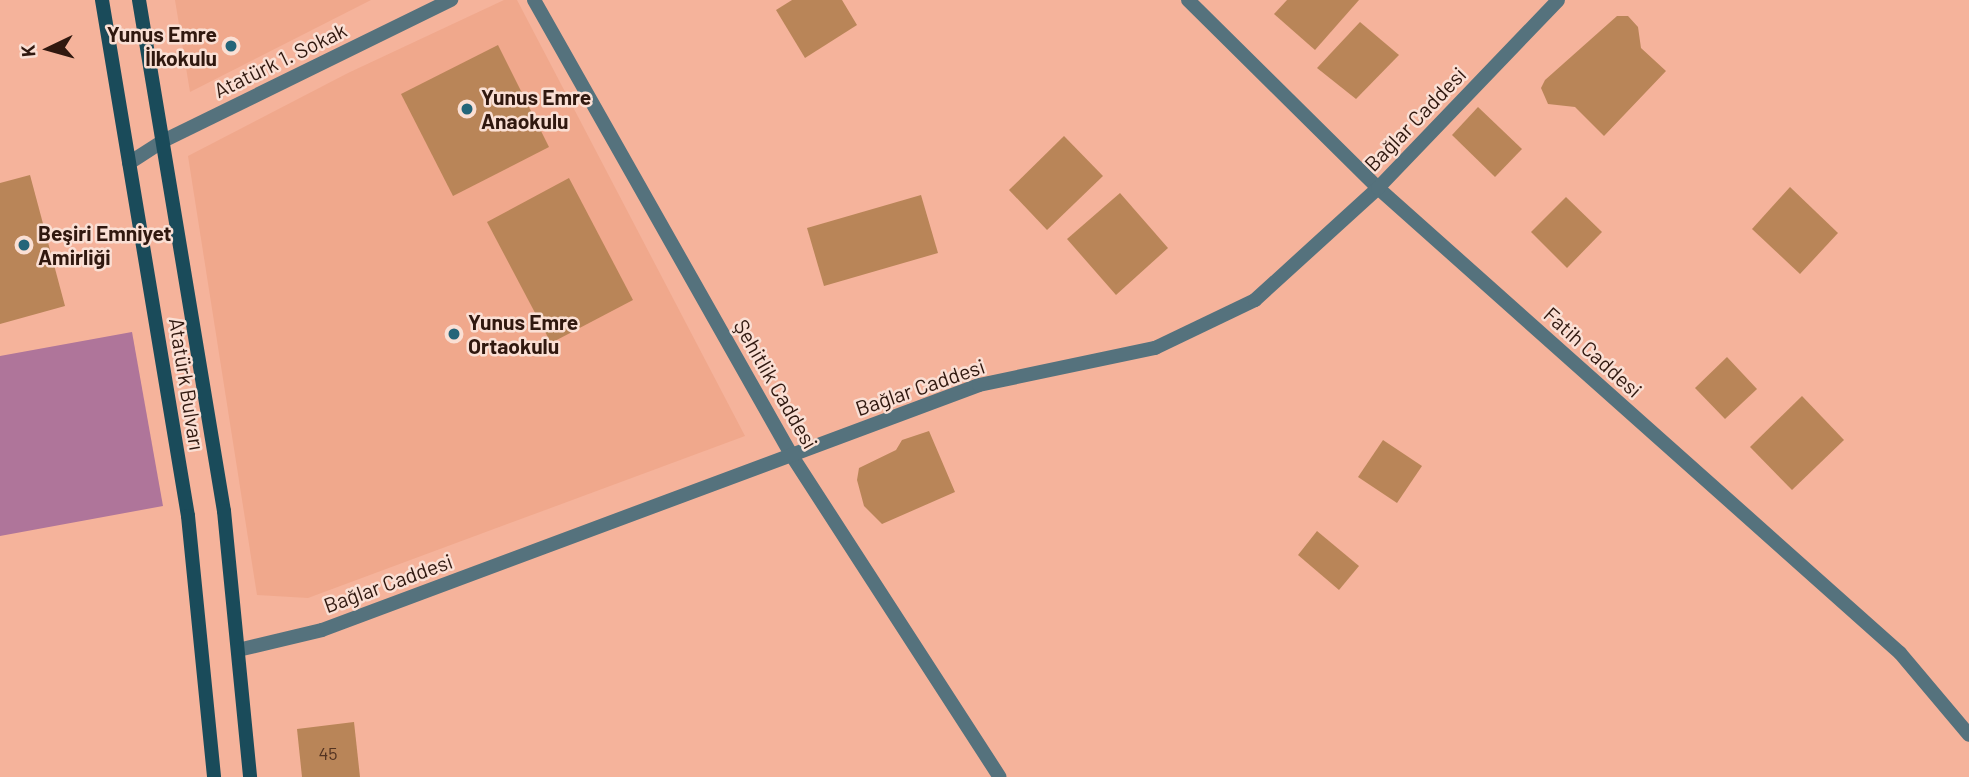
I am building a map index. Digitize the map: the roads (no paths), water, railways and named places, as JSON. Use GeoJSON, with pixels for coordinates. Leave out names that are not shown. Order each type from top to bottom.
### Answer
{"type":"FeatureCollection","features":[{"type":"Feature","properties":{"kind":"main road","name":"Atatürk Bulvarı"},"geometry":{"type":"LineString","coordinates":[[102,0],[188,516],[214,777]]}},
{"type":"Feature","properties":{"kind":"main road","name":"Atatürk Bulvarı"},"geometry":{"type":"LineString","coordinates":[[139,0],[224,511],[250,777]]}},
{"type":"Feature","properties":{"kind":"street","name":"Atatürk 1. Sokak"},"geometry":{"type":"LineString","coordinates":[[129,163],[163,141],[451,0]]}},
{"type":"Feature","properties":{"kind":"street","name":"Şehitlik Caddesi"},"geometry":{"type":"LineString","coordinates":[[534,0],[792,456],[1000,777]]}},
{"type":"Feature","properties":{"kind":"street","name":"Fatih Caddesi"},"geometry":{"type":"LineString","coordinates":[[1188,0],[1378,188],[1900,653],[1969,735]]}},
{"type":"Feature","properties":{"kind":"street","name":"Bağlar Caddesi"},"geometry":{"type":"LineString","coordinates":[[238,650],[322,630],[979,385],[1156,348],[1255,300],[1378,188],[1558,0]]}},
{"type":"Feature","properties":{"kind":"place","name":"Yunus Emre İlkokulu"},"geometry":{"type":"Point","coordinates":[231,46]}},
{"type":"Feature","properties":{"kind":"place","name":"Yunus Emre Anaokulu"},"geometry":{"type":"Point","coordinates":[467,109]}},
{"type":"Feature","properties":{"kind":"place","name":"Beşiri Emniyet Amirliği"},"geometry":{"type":"Point","coordinates":[24,245]}},
{"type":"Feature","properties":{"kind":"place","name":"Yunus Emre Ortaokulu"},"geometry":{"type":"Point","coordinates":[454,334]}}]}
